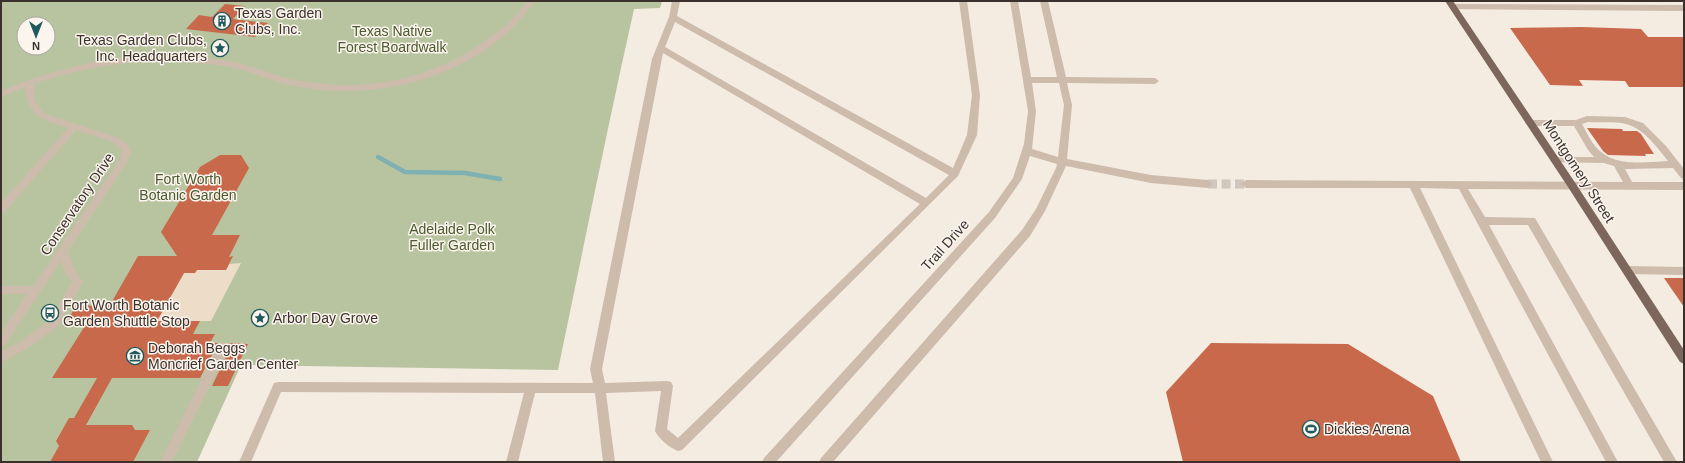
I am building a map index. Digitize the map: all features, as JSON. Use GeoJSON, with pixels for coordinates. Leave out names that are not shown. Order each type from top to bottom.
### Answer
{"type":"FeatureCollection","features":[{"type":"Feature","properties":{"kind":"main road","name":"Montgomery Street"},"geometry":{"type":"LineString","coordinates":[[1451,4],[1571,184],[1684,358]]}},
{"type":"Feature","properties":{"kind":"street"},"geometry":{"type":"LineString","coordinates":[[1,94],[55,73],[84,66],[137,59],[217,62],[245,67],[300,84],[343,88],[372,88],[420,78],[438,72],[459,62],[485,47],[511,26],[531,1]]}},
{"type":"Feature","properties":{"kind":"street"},"geometry":{"type":"LineString","coordinates":[[609,462],[600,388],[596,369],[656,59],[673,17],[676,1]]}},
{"type":"Feature","properties":{"kind":"street"},"geometry":{"type":"LineString","coordinates":[[245,462],[278,386],[600,388],[667,386],[660,431],[678,446],[955,174],[972,135],[976,95],[963,1]]}},
{"type":"Feature","properties":{"kind":"street","name":"Trail Drive"},"geometry":{"type":"LineString","coordinates":[[768,462],[992,215],[1017,179],[1029,144],[1032,111],[1014,1]]}},
{"type":"Feature","properties":{"kind":"street"},"geometry":{"type":"LineString","coordinates":[[825,462],[1026,233],[1040,212],[1061,168],[1068,105],[1044,1]]}},
{"type":"Feature","properties":{"kind":"street"},"geometry":{"type":"LineString","coordinates":[[1679,1],[1684,7]]}},
{"type":"Feature","properties":{"kind":"street"},"geometry":{"type":"LineString","coordinates":[[1451,4],[1684,7]]}},
{"type":"Feature","properties":{"kind":"street"},"geometry":{"type":"LineString","coordinates":[[673,17],[955,174]]}},
{"type":"Feature","properties":{"kind":"street"},"geometry":{"type":"LineString","coordinates":[[660,48],[926,203]]}},
{"type":"Feature","properties":{"kind":"street"},"geometry":{"type":"LineString","coordinates":[[1027,80],[1155,81]]}},
{"type":"Feature","properties":{"kind":"street","name":"Conservatory Drive"},"geometry":{"type":"LineString","coordinates":[[2,341],[127,154],[123,143],[42,116],[31,102],[29,82]]}},
{"type":"Feature","properties":{"kind":"street"},"geometry":{"type":"LineString","coordinates":[[1530,122],[1577,123],[1587,119],[1625,120],[1640,125],[1662,148],[1684,176]]}},
{"type":"Feature","properties":{"kind":"street"},"geometry":{"type":"LineString","coordinates":[[1577,123],[1592,148],[1603,160]]}},
{"type":"Feature","properties":{"kind":"street"},"geometry":{"type":"LineString","coordinates":[[1,210],[74,127]]}},
{"type":"Feature","properties":{"kind":"street"},"geometry":{"type":"LineString","coordinates":[[1026,151],[1062,162],[1151,179],[1208,184]]}},
{"type":"Feature","properties":{"kind":"street"},"geometry":{"type":"LineString","coordinates":[[1555,160],[1603,160],[1618,165],[1675,164]]}},
{"type":"Feature","properties":{"kind":"street"},"geometry":{"type":"LineString","coordinates":[[1618,165],[1629,185]]}},
{"type":"Feature","properties":{"kind":"street"},"geometry":{"type":"LineString","coordinates":[[1246,184],[1571,184],[1684,186]]}},
{"type":"Feature","properties":{"kind":"street"},"geometry":{"type":"LineString","coordinates":[[1413,184],[1547,462]]}},
{"type":"Feature","properties":{"kind":"street"},"geometry":{"type":"LineString","coordinates":[[1461,184],[1612,462]]}},
{"type":"Feature","properties":{"kind":"street"},"geometry":{"type":"LineString","coordinates":[[1482,221],[1531,221],[1671,462]]}},
{"type":"Feature","properties":{"kind":"street"},"geometry":{"type":"LineString","coordinates":[[1,358],[26,344],[54,324],[78,282],[69,270],[63,251]]}},
{"type":"Feature","properties":{"kind":"street"},"geometry":{"type":"LineString","coordinates":[[1627,270],[1684,271]]}},
{"type":"Feature","properties":{"kind":"street"},"geometry":{"type":"LineString","coordinates":[[1,290],[37,290]]}},
{"type":"Feature","properties":{"kind":"street"},"geometry":{"type":"LineString","coordinates":[[166,462],[223,347]]}},
{"type":"Feature","properties":{"kind":"street"},"geometry":{"type":"LineString","coordinates":[[512,462],[531,388]]}},
{"type":"Feature","properties":{"kind":"green space","name":"Fort Worth Botanic Garden"},"geometry":{"type":"Polygon","coordinates":[[[1,1],[662,1],[660,8],[634,9],[558,370],[241,365],[197,462],[1,462],[1,1]]]}},
{"type":"Feature","properties":{"kind":"shaded area"},"geometry":{"type":"Polygon","coordinates":[[[241,263],[211,321],[157,321],[184,273],[195,273],[197,270],[226,270],[229,264],[241,263]]]}},
{"type":"Feature","properties":{"kind":"building","name":"Texas Garden Clubs, Inc."},"geometry":{"type":"Polygon","coordinates":[[[225,4],[245,6],[233,19],[268,23],[255,37],[186,29],[199,15],[212,17],[225,4]]]}},
{"type":"Feature","properties":{"kind":"building"},"geometry":{"type":"Polygon","coordinates":[[[1582,27],[1641,29],[1648,37],[1684,37],[1684,87],[1629,87],[1625,81],[1579,80],[1583,86],[1550,85],[1510,28],[1582,27]]]}},
{"type":"Feature","properties":{"kind":"building"},"geometry":{"type":"Polygon","coordinates":[[[1587,128],[1637,131],[1641,134],[1654,154],[1645,154],[1646,156],[1608,155],[1603,151],[1587,128]]]}},
{"type":"Feature","properties":{"kind":"building","name":"Deborah Beggs Moncrief Garden Center"},"geometry":{"type":"Polygon","coordinates":[[[220,155],[241,155],[249,168],[212,235],[240,235],[229,257],[233,256],[226,270],[197,270],[195,273],[184,273],[157,321],[200,321],[193,334],[215,334],[210,343],[218,343],[200,378],[112,378],[86,425],[132,425],[135,430],[150,430],[133,462],[50,462],[59,446],[56,441],[69,418],[74,418],[97,378],[52,378],[88,321],[67,321],[76,306],[110,305],[138,256],[177,256],[161,232],[200,167],[220,155]]]}},
{"type":"Feature","properties":{"kind":"building"},"geometry":{"type":"Polygon","coordinates":[[[1664,278],[1684,278],[1684,307],[1664,278]]]}},
{"type":"Feature","properties":{"kind":"building"},"geometry":{"type":"Polygon","coordinates":[[[228,343],[248,344],[228,386],[212,386],[230,348],[228,343]]]}},
{"type":"Feature","properties":{"kind":"building","name":"Dickies Arena"},"geometry":{"type":"Polygon","coordinates":[[[1211,343],[1348,344],[1433,396],[1461,462],[1183,462],[1166,392],[1211,343]]]}},
{"type":"Feature","properties":{"kind":"waterway"},"geometry":{"type":"LineString","coordinates":[[378,157],[405,172],[465,173],[500,179]]}},
{"type":"Feature","properties":{"kind":"tunnel"},"geometry":{"type":"LineString","coordinates":[[1208,184],[1246,184]]}},
{"type":"Feature","properties":{"kind":"place","name":"Texas Garden Clubs, Inc."},"geometry":{"type":"Point","coordinates":[222,21]}},
{"type":"Feature","properties":{"kind":"place","name":"Texas Garden Clubs, Inc. Headquarters"},"geometry":{"type":"Point","coordinates":[220,48]}},
{"type":"Feature","properties":{"kind":"place","name":"Fort Worth Botanic Garden Shuttle Stop"},"geometry":{"type":"Point","coordinates":[50,313]}},
{"type":"Feature","properties":{"kind":"place","name":"Arbor Day Grove"},"geometry":{"type":"Point","coordinates":[260,318]}},
{"type":"Feature","properties":{"kind":"place","name":"Deborah Beggs Moncrief Garden Center"},"geometry":{"type":"Point","coordinates":[135,356]}},
{"type":"Feature","properties":{"kind":"place","name":"Dickies Arena"},"geometry":{"type":"Point","coordinates":[1311,429]}},
{"type":"Feature","properties":{"kind":"park label","name":"Texas Native Forest Boardwalk"},"geometry":{"type":"Point","coordinates":[392,40]}},
{"type":"Feature","properties":{"kind":"park label","name":"Adelaide Polk Fuller Garden"},"geometry":{"type":"Point","coordinates":[452,238]}}]}
